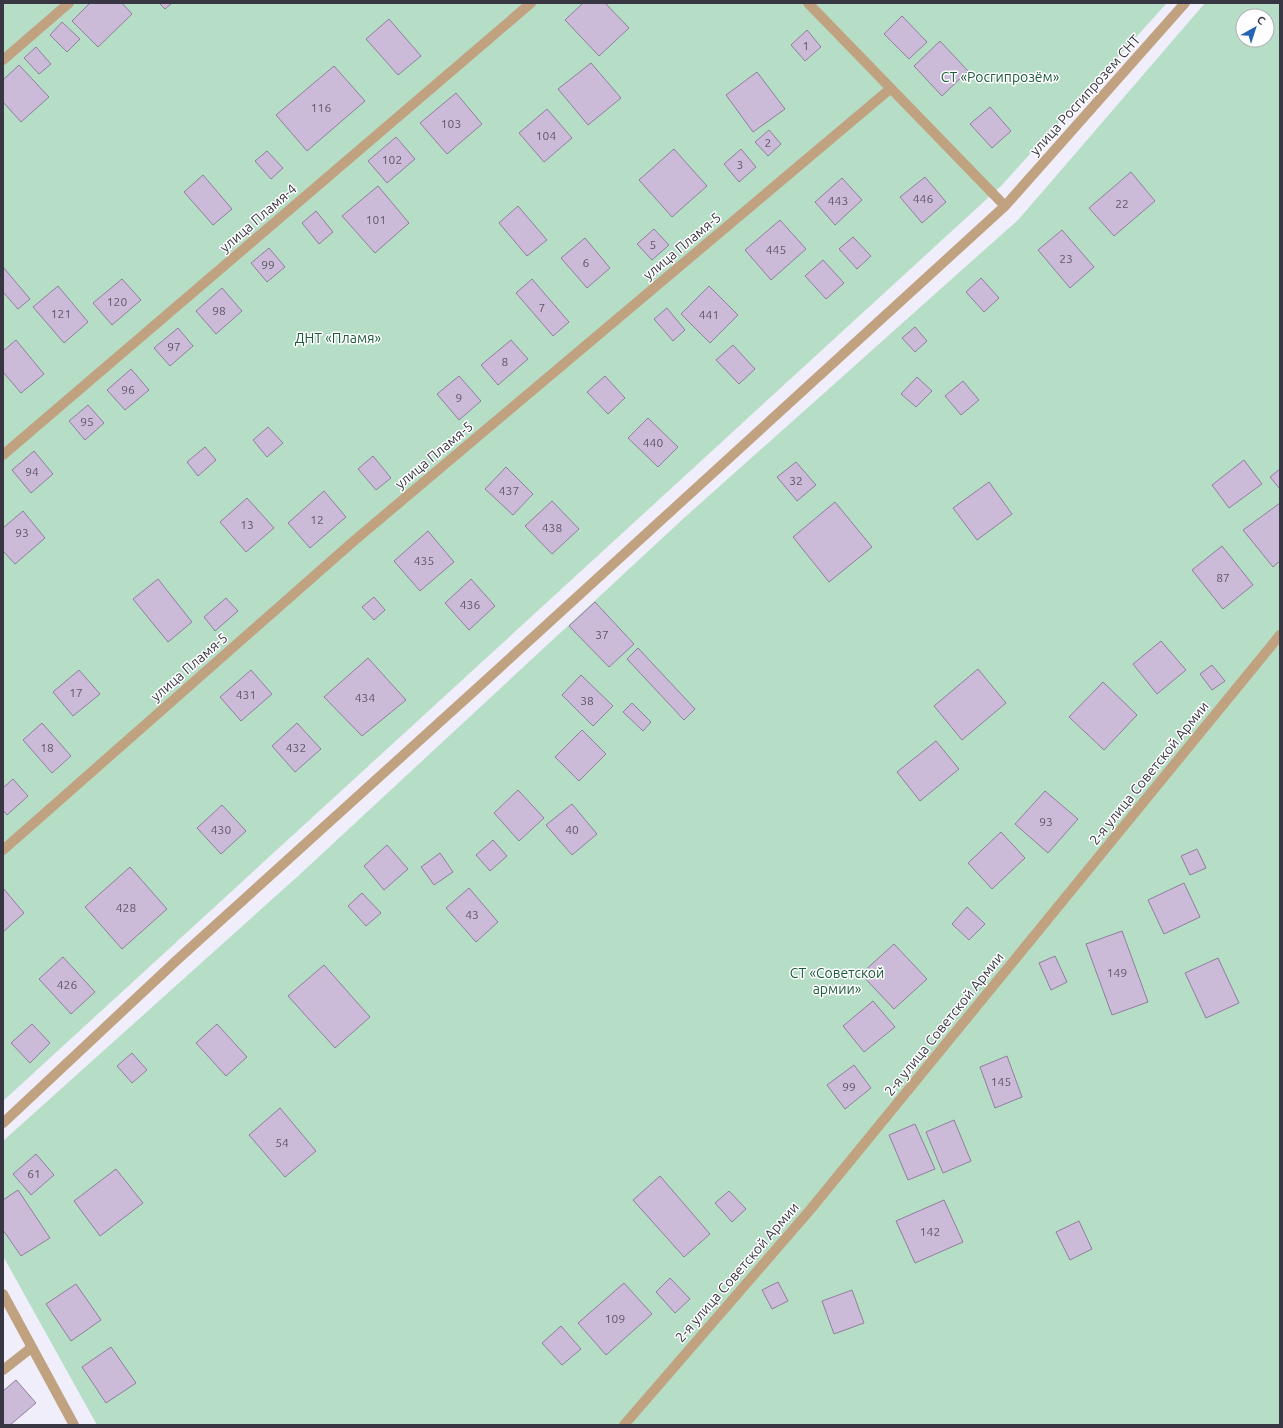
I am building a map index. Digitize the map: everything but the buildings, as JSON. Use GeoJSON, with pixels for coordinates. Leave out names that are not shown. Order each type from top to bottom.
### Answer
{"type":"FeatureCollection","features":[{"type":"Feature","properties":{"kind":"street"},"geometry":{"type":"LineString","coordinates":[[3,60],[69,3]]}},
{"type":"Feature","properties":{"kind":"street","name":"улица Пламя-4"},"geometry":{"type":"LineString","coordinates":[[3,455],[531,3]]}},
{"type":"Feature","properties":{"kind":"street"},"geometry":{"type":"LineString","coordinates":[[808,3],[1005,206]]}},
{"type":"Feature","properties":{"kind":"street","name":"улица Росгипрозем СНТ"},"geometry":{"type":"LineString","coordinates":[[3,1123],[177,960],[490,677],[1005,206],[1185,3]]}},
{"type":"Feature","properties":{"kind":"street","name":"улица Пламя-5"},"geometry":{"type":"LineString","coordinates":[[3,850],[354,540],[890,89]]}},
{"type":"Feature","properties":{"kind":"street","name":"2-я улица Советской Армии"},"geometry":{"type":"LineString","coordinates":[[624,1425],[810,1210],[1280,635]]}},
{"type":"Feature","properties":{"kind":"street"},"geometry":{"type":"LineString","coordinates":[[3,1294],[74,1425]]}},
{"type":"Feature","properties":{"kind":"street"},"geometry":{"type":"LineString","coordinates":[[3,1370],[31,1348]]}},
{"type":"Feature","properties":{"kind":"green space","name":"ДНТ «Пламя»"},"geometry":{"type":"Polygon","coordinates":[[[3,3],[1167,3],[1001,186],[3,1101],[3,3]]]}},
{"type":"Feature","properties":{"kind":"green space","name":"СТ «Советской армии»"},"geometry":{"type":"Polygon","coordinates":[[[1205,3],[1280,3],[1280,1425],[97,1425],[3,1256],[3,1141],[297,877],[684,518],[1019,219],[1205,3]]]}},
{"type":"Feature","properties":{"kind":"park label","name":"СТ «Росгипрозём»"},"geometry":{"type":"Point","coordinates":[1000,77]}}]}
